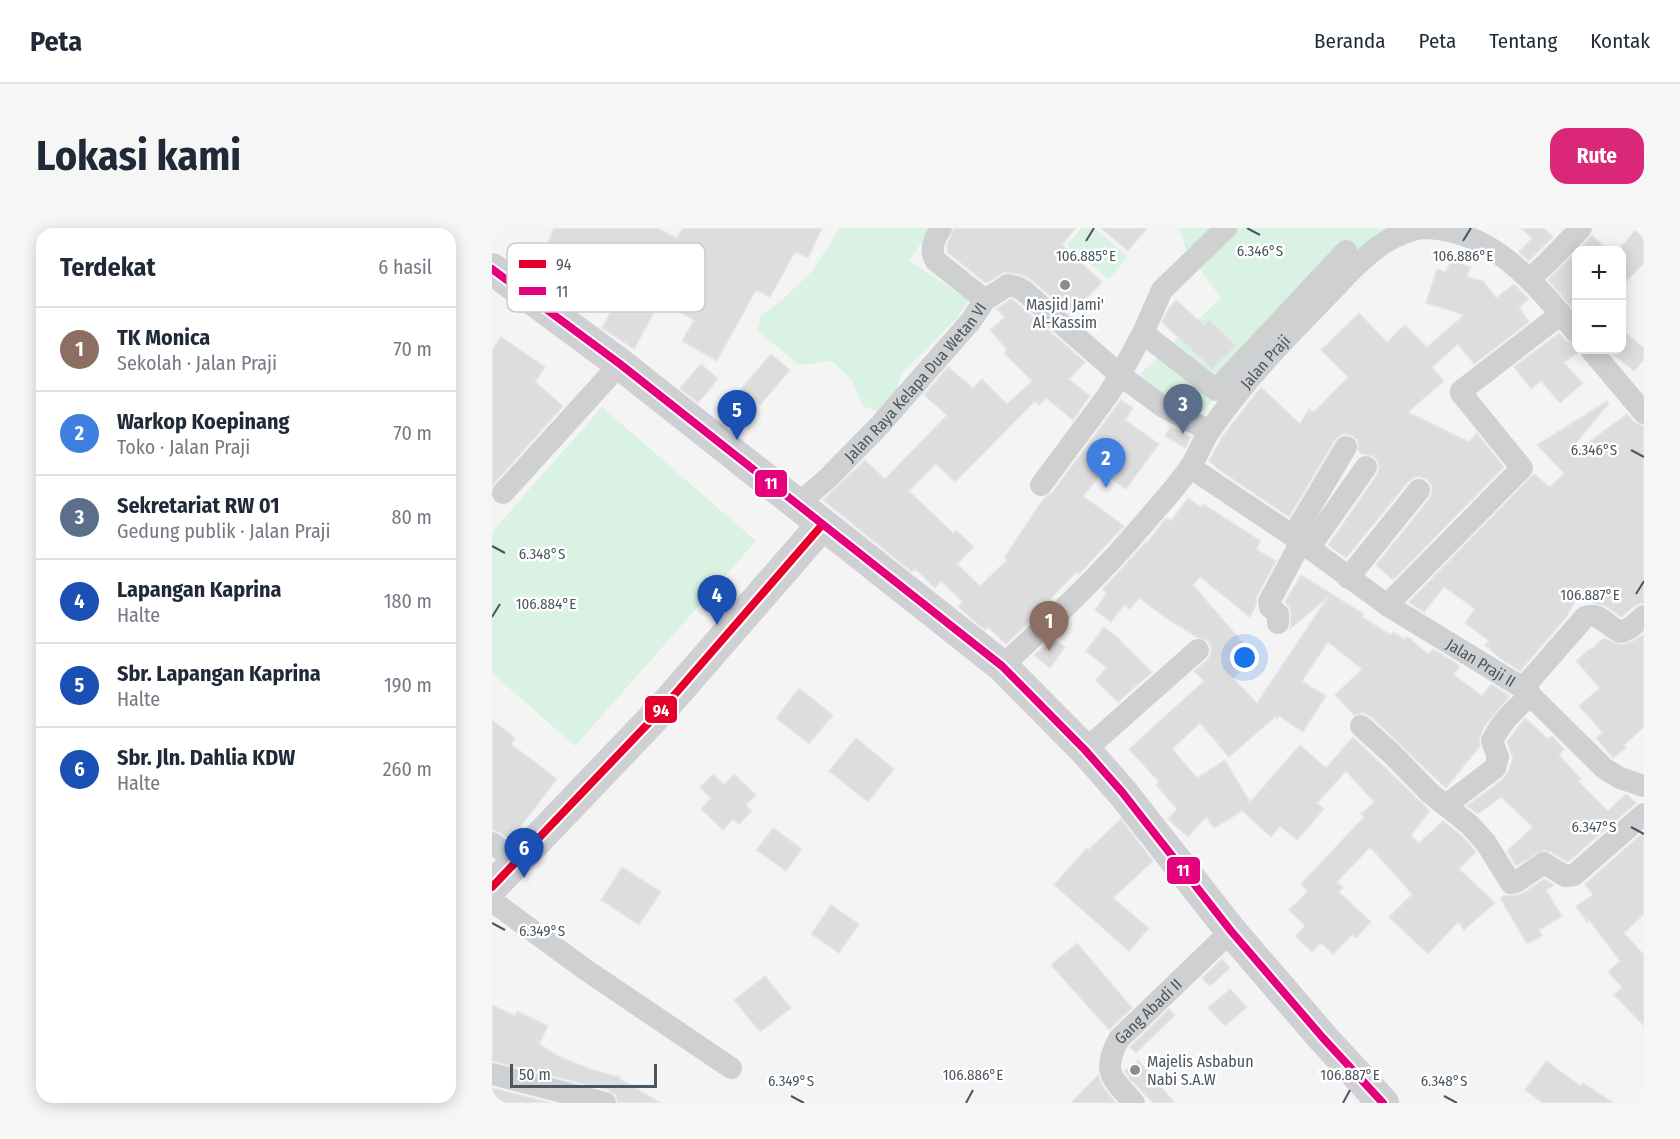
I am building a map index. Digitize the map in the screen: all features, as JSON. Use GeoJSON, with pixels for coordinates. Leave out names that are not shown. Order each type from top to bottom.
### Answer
{"type":"FeatureCollection","features":[{"type":"Feature","properties":{"kind":"street","name":"Jalan Raya Kelapa Dua Wetan VI"},"geometry":{"type":"LineString","coordinates":[[797,505],[828,478],[879,426],[970,322],[986,300],[936,261],[933,255],[934,243],[941,228]]}},
{"type":"Feature","properties":{"kind":"street"},"geometry":{"type":"LineString","coordinates":[[1041,485],[1108,395],[1143,333],[1162,290],[1226,228]]}},
{"type":"Feature","properties":{"kind":"street","name":"Jalan Praji"},"geometry":{"type":"LineString","coordinates":[[1002,666],[1116,556],[1190,467],[1209,431],[1274,350],[1365,258],[1385,243],[1407,231],[1422,228],[1443,228],[1464,232],[1485,241],[1502,252],[1572,327]]}},
{"type":"Feature","properties":{"kind":"street"},"geometry":{"type":"LineString","coordinates":[[1529,279],[1581,228]]}},
{"type":"Feature","properties":{"kind":"street"},"geometry":{"type":"LineString","coordinates":[[1143,333],[1216,390],[1346,251]]}},
{"type":"Feature","properties":{"kind":"street"},"geometry":{"type":"LineString","coordinates":[[492,269],[507,280]]}},
{"type":"Feature","properties":{"kind":"street"},"geometry":{"type":"LineString","coordinates":[[986,300],[1005,286],[1017,287],[1120,375],[1162,406],[1209,431]]}},
{"type":"Feature","properties":{"kind":"street"},"geometry":{"type":"LineString","coordinates":[[550,312],[620,364],[1002,666],[1085,750],[1129,800],[1231,931],[1323,1038],[1383,1103]]}},
{"type":"Feature","properties":{"kind":"street"},"geometry":{"type":"LineString","coordinates":[[1386,605],[1522,468],[1461,392],[1561,314]]}},
{"type":"Feature","properties":{"kind":"street"},"geometry":{"type":"LineString","coordinates":[[1595,354],[1640,400]]}},
{"type":"Feature","properties":{"kind":"street"},"geometry":{"type":"LineString","coordinates":[[503,493],[620,364]]}},
{"type":"Feature","properties":{"kind":"street"},"geometry":{"type":"LineString","coordinates":[[1278,623],[1278,614],[1270,607],[1269,602],[1301,542],[1346,447]]}},
{"type":"Feature","properties":{"kind":"street","name":"Jalan Praji II"},"geometry":{"type":"LineString","coordinates":[[1190,467],[1301,542],[1386,605],[1527,691],[1605,769],[1620,778],[1644,786]]}},
{"type":"Feature","properties":{"kind":"street"},"geometry":{"type":"LineString","coordinates":[[1301,542],[1365,467]]}},
{"type":"Feature","properties":{"kind":"street"},"geometry":{"type":"LineString","coordinates":[[1348,578],[1419,490]]}},
{"type":"Feature","properties":{"kind":"street"},"geometry":{"type":"LineString","coordinates":[[492,886],[663,708],[822,525]]}},
{"type":"Feature","properties":{"kind":"street"},"geometry":{"type":"LineString","coordinates":[[1446,805],[1495,768],[1498,757],[1492,741],[1496,734],[1585,617],[1589,615],[1598,617],[1621,632],[1630,628],[1644,616]]}},
{"type":"Feature","properties":{"kind":"street"},"geometry":{"type":"LineString","coordinates":[[1085,750],[1198,650]]}},
{"type":"Feature","properties":{"kind":"street"},"geometry":{"type":"LineString","coordinates":[[1361,726],[1393,754],[1431,794],[1470,825],[1486,843],[1507,880],[1511,883],[1544,863],[1565,876],[1574,875],[1644,814]]}},
{"type":"Feature","properties":{"kind":"street"},"geometry":{"type":"LineString","coordinates":[[492,843],[517,861]]}},
{"type":"Feature","properties":{"kind":"street"},"geometry":{"type":"LineString","coordinates":[[492,901],[586,970],[731,1068]]}},
{"type":"Feature","properties":{"kind":"street","name":"Gang Abadi II"},"geometry":{"type":"LineString","coordinates":[[1134,1103],[1115,1082],[1111,1074],[1110,1057],[1119,1039],[1231,931]]}},
{"type":"Feature","properties":{"kind":"street"},"geometry":{"type":"LineString","coordinates":[[492,1074],[605,1103]]}},
{"type":"Feature","properties":{"kind":"green space"},"geometry":{"type":"Polygon","coordinates":[[[840,228],[931,228],[909,261],[969,300],[956,319],[901,374],[896,394],[883,414],[863,406],[852,380],[832,361],[799,365],[757,330],[761,316],[783,299],[812,271],[840,228]]]}},
{"type":"Feature","properties":{"kind":"green space"},"geometry":{"type":"Polygon","coordinates":[[[1081,228],[1094,228],[1128,256],[1109,279],[1067,245],[1081,228]]]}},
{"type":"Feature","properties":{"kind":"green space"},"geometry":{"type":"Polygon","coordinates":[[[1179,228],[1396,228],[1241,377],[1194,418],[1153,389],[1140,374],[1221,298],[1186,250],[1179,228]]]}},
{"type":"Feature","properties":{"kind":"green space"},"geometry":{"type":"Polygon","coordinates":[[[602,407],[756,541],[575,746],[492,673],[492,532],[602,407]]]}},
{"type":"Feature","properties":{"kind":"building"},"geometry":{"type":"Polygon","coordinates":[[[554,228],[657,228],[677,238],[683,228],[822,228],[808,258],[795,252],[770,297],[756,290],[717,361],[682,341],[694,320],[679,312],[705,312],[705,243],[548,243],[554,228]]]}},
{"type":"Feature","properties":{"kind":"building"},"geometry":{"type":"Polygon","coordinates":[[[954,228],[1076,228],[1062,245],[1102,282],[1071,314],[1033,281],[1020,274],[1005,272],[986,283],[947,252],[947,245],[954,228]]]}},
{"type":"Feature","properties":{"kind":"building"},"geometry":{"type":"Polygon","coordinates":[[[1101,228],[1147,228],[1128,251],[1101,228]]]}},
{"type":"Feature","properties":{"kind":"building"},"geometry":{"type":"Polygon","coordinates":[[[1521,228],[1544,228],[1553,237],[1529,261],[1519,252],[1532,238],[1521,228]]]}},
{"type":"Feature","properties":{"kind":"building"},"geometry":{"type":"Polygon","coordinates":[[[1637,228],[1644,228],[1644,263],[1626,282],[1626,246],[1622,246],[1637,228]]]}},
{"type":"Feature","properties":{"kind":"building"},"geometry":{"type":"Polygon","coordinates":[[[1592,235],[1604,246],[1582,246],[1592,235]]]}},
{"type":"Feature","properties":{"kind":"building"},"geometry":{"type":"Polygon","coordinates":[[[1572,256],[1572,307],[1548,280],[1572,256]]]}},
{"type":"Feature","properties":{"kind":"building"},"geometry":{"type":"Polygon","coordinates":[[[1451,260],[1471,267],[1467,277],[1483,281],[1496,298],[1514,284],[1529,299],[1519,307],[1529,322],[1474,364],[1458,344],[1432,367],[1444,381],[1408,412],[1469,442],[1477,433],[1504,467],[1393,580],[1376,565],[1430,498],[1432,486],[1427,479],[1415,477],[1408,482],[1346,558],[1328,545],[1377,475],[1379,468],[1374,456],[1358,451],[1358,441],[1353,436],[1340,435],[1335,440],[1289,517],[1209,461],[1222,437],[1261,387],[1300,424],[1309,409],[1314,412],[1348,377],[1321,350],[1359,313],[1387,342],[1405,325],[1427,347],[1464,315],[1426,303],[1437,269],[1446,272],[1451,260]]]}},
{"type":"Feature","properties":{"kind":"building"},"geometry":{"type":"Polygon","coordinates":[[[1011,299],[1085,362],[1069,379],[1090,396],[1073,420],[1046,398],[1039,405],[1035,401],[955,482],[936,464],[909,491],[953,533],[956,530],[974,547],[957,564],[980,586],[1007,560],[1004,558],[1044,498],[1052,493],[1121,400],[1133,408],[1125,420],[1159,444],[1126,489],[1103,473],[1083,496],[1124,526],[1079,574],[1077,572],[1050,599],[1052,601],[1006,644],[988,627],[985,630],[958,607],[963,602],[941,581],[935,588],[915,569],[912,572],[823,500],[865,460],[885,479],[947,415],[924,395],[948,367],[973,388],[982,379],[1007,404],[1032,381],[1004,353],[1007,350],[990,330],[1005,317],[996,309],[1011,299]]]}},
{"type":"Feature","properties":{"kind":"building"},"geometry":{"type":"Polygon","coordinates":[[[1176,300],[1204,325],[1209,319],[1236,346],[1212,369],[1162,322],[1176,300]]]}},
{"type":"Feature","properties":{"kind":"building"},"geometry":{"type":"Polygon","coordinates":[[[611,312],[654,312],[634,349],[602,328],[611,312]]]}},
{"type":"Feature","properties":{"kind":"building"},"geometry":{"type":"Polygon","coordinates":[[[1559,333],[1566,341],[1572,343],[1572,354],[1575,354],[1564,363],[1583,383],[1560,403],[1541,381],[1531,389],[1514,367],[1559,333]]]}},
{"type":"Feature","properties":{"kind":"building"},"geometry":{"type":"Polygon","coordinates":[[[1626,333],[1644,348],[1644,359],[1634,371],[1613,354],[1626,354],[1626,333]]]}},
{"type":"Feature","properties":{"kind":"building"},"geometry":{"type":"Polygon","coordinates":[[[501,337],[545,367],[535,382],[563,406],[492,486],[492,350],[501,337]]]}},
{"type":"Feature","properties":{"kind":"building"},"geometry":{"type":"Polygon","coordinates":[[[771,354],[790,370],[760,405],[741,389],[771,354]]]}},
{"type":"Feature","properties":{"kind":"building"},"geometry":{"type":"Polygon","coordinates":[[[701,364],[718,379],[698,403],[680,388],[701,364]]]}},
{"type":"Feature","properties":{"kind":"building"},"geometry":{"type":"Polygon","coordinates":[[[1607,401],[1609,403],[1576,443],[1581,448],[1627,414],[1634,422],[1644,426],[1644,603],[1636,605],[1621,617],[1607,607],[1594,603],[1582,590],[1565,619],[1520,671],[1501,659],[1485,645],[1489,641],[1465,623],[1475,609],[1444,587],[1424,612],[1409,602],[1534,474],[1550,487],[1564,473],[1537,445],[1607,401]]]}},
{"type":"Feature","properties":{"kind":"building"},"geometry":{"type":"Polygon","coordinates":[[[1171,426],[1191,437],[1185,448],[1165,436],[1171,426]]]}},
{"type":"Feature","properties":{"kind":"building"},"geometry":{"type":"Polygon","coordinates":[[[1188,498],[1201,507],[1203,504],[1261,541],[1256,549],[1276,561],[1257,596],[1256,605],[1250,617],[1200,577],[1193,585],[1256,658],[1233,678],[1257,703],[1328,597],[1290,629],[1290,608],[1285,602],[1301,575],[1364,614],[1362,617],[1391,635],[1393,632],[1405,639],[1407,636],[1428,654],[1433,649],[1456,663],[1460,667],[1453,674],[1482,696],[1491,684],[1510,696],[1484,727],[1479,740],[1480,746],[1446,788],[1370,716],[1363,713],[1354,715],[1335,695],[1362,669],[1328,642],[1302,681],[1326,696],[1303,732],[1279,716],[1277,719],[1275,717],[1229,757],[1200,723],[1172,749],[1197,778],[1225,760],[1250,802],[1300,745],[1326,768],[1353,737],[1430,811],[1411,835],[1419,843],[1443,821],[1461,835],[1476,852],[1459,869],[1495,903],[1464,930],[1458,922],[1428,954],[1389,917],[1412,894],[1370,847],[1337,882],[1343,888],[1339,892],[1371,922],[1356,938],[1352,935],[1333,954],[1321,943],[1312,952],[1295,936],[1305,926],[1289,910],[1308,891],[1301,884],[1364,817],[1361,814],[1374,802],[1346,771],[1317,803],[1324,809],[1297,840],[1280,826],[1271,837],[1242,811],[1214,828],[1206,817],[1188,837],[1168,819],[1177,809],[1156,785],[1159,782],[1129,749],[1204,681],[1194,671],[1207,660],[1211,654],[1211,647],[1208,641],[1166,618],[1139,598],[1130,609],[1124,605],[1111,622],[1095,610],[1107,593],[1102,590],[1147,543],[1166,518],[1171,521],[1188,498]]]}},
{"type":"Feature","properties":{"kind":"building"},"geometry":{"type":"Polygon","coordinates":[[[1104,627],[1121,640],[1152,672],[1118,702],[1095,680],[1107,668],[1086,651],[1104,627]]]}},
{"type":"Feature","properties":{"kind":"building"},"geometry":{"type":"Polygon","coordinates":[[[1644,634],[1644,727],[1624,745],[1626,748],[1613,758],[1596,738],[1603,733],[1579,706],[1600,688],[1576,661],[1603,638],[1622,645],[1644,634]]]}},
{"type":"Feature","properties":{"kind":"building"},"geometry":{"type":"Polygon","coordinates":[[[1053,638],[1065,647],[1050,668],[1034,655],[1053,638]]]}},
{"type":"Feature","properties":{"kind":"building"},"geometry":{"type":"Polygon","coordinates":[[[799,688],[833,715],[809,744],[776,718],[799,688]]]}},
{"type":"Feature","properties":{"kind":"building"},"geometry":{"type":"Polygon","coordinates":[[[1525,718],[1548,739],[1552,736],[1564,749],[1559,755],[1581,779],[1578,781],[1608,811],[1626,794],[1636,803],[1568,862],[1543,850],[1516,866],[1507,851],[1533,827],[1501,797],[1478,814],[1467,806],[1503,779],[1508,772],[1513,758],[1507,742],[1525,718]]]}},
{"type":"Feature","properties":{"kind":"building"},"geometry":{"type":"Polygon","coordinates":[[[492,720],[515,738],[511,744],[557,779],[510,840],[492,830],[492,720]]]}},
{"type":"Feature","properties":{"kind":"building"},"geometry":{"type":"Polygon","coordinates":[[[856,738],[894,769],[868,802],[829,771],[856,738]]]}},
{"type":"Feature","properties":{"kind":"building"},"geometry":{"type":"Polygon","coordinates":[[[713,774],[724,785],[734,774],[756,795],[746,805],[752,811],[739,824],[733,819],[723,830],[701,809],[711,798],[700,787],[713,774]]]}},
{"type":"Feature","properties":{"kind":"building"},"geometry":{"type":"Polygon","coordinates":[[[1121,819],[1153,861],[1113,898],[1149,928],[1129,951],[1054,885],[1087,848],[1088,850],[1121,819]]]}},
{"type":"Feature","properties":{"kind":"building"},"geometry":{"type":"Polygon","coordinates":[[[773,828],[802,849],[786,871],[756,850],[773,828]]]}},
{"type":"Feature","properties":{"kind":"building"},"geometry":{"type":"Polygon","coordinates":[[[1644,832],[1644,914],[1624,933],[1644,955],[1644,1026],[1614,995],[1622,987],[1608,972],[1620,961],[1576,906],[1593,895],[1585,884],[1644,832]]]}},
{"type":"Feature","properties":{"kind":"building"},"geometry":{"type":"Polygon","coordinates":[[[622,867],[661,892],[639,925],[601,900],[622,867]]]}},
{"type":"Feature","properties":{"kind":"building"},"geometry":{"type":"Polygon","coordinates":[[[1544,879],[1554,885],[1546,890],[1562,916],[1539,930],[1542,936],[1527,944],[1500,898],[1505,895],[1514,896],[1523,893],[1544,879]]]}},
{"type":"Feature","properties":{"kind":"building"},"geometry":{"type":"Polygon","coordinates":[[[831,905],[859,924],[839,953],[811,934],[831,905]]]}},
{"type":"Feature","properties":{"kind":"building"},"geometry":{"type":"Polygon","coordinates":[[[1077,943],[1132,1008],[1109,1030],[1051,965],[1077,943]]]}},
{"type":"Feature","properties":{"kind":"building"},"geometry":{"type":"Polygon","coordinates":[[[1222,959],[1230,968],[1210,986],[1202,978],[1222,959]]]}},
{"type":"Feature","properties":{"kind":"building"},"geometry":{"type":"Polygon","coordinates":[[[765,976],[791,1008],[760,1032],[734,1000],[765,976]]]}},
{"type":"Feature","properties":{"kind":"building"},"geometry":{"type":"Polygon","coordinates":[[[1230,989],[1247,1007],[1225,1026],[1208,1008],[1230,989]]]}},
{"type":"Feature","properties":{"kind":"building"},"geometry":{"type":"Polygon","coordinates":[[[492,1005],[515,1016],[517,1011],[548,1026],[539,1044],[560,1057],[593,1070],[620,1077],[661,1103],[618,1103],[615,1094],[608,1090],[492,1061],[492,1005]]]}},
{"type":"Feature","properties":{"kind":"building"},"geometry":{"type":"Polygon","coordinates":[[[1169,1009],[1175,1015],[1136,1053],[1130,1047],[1169,1009]]]}},
{"type":"Feature","properties":{"kind":"building"},"geometry":{"type":"Polygon","coordinates":[[[1138,1060],[1175,1103],[1153,1103],[1130,1079],[1125,1071],[1138,1060]]]}},
{"type":"Feature","properties":{"kind":"building"},"geometry":{"type":"Polygon","coordinates":[[[1546,1061],[1581,1086],[1583,1083],[1614,1103],[1543,1103],[1525,1090],[1546,1061]]]}},
{"type":"Feature","properties":{"kind":"building"},"geometry":{"type":"Polygon","coordinates":[[[1098,1075],[1104,1088],[1116,1103],[1071,1103],[1098,1075]]]}},
{"type":"Feature","properties":{"kind":"building"},"geometry":{"type":"Polygon","coordinates":[[[492,1088],[551,1103],[492,1103],[492,1088]]]}},
{"type":"Feature","properties":{"kind":"transit line","name":"11"},"geometry":{"type":"LineString","coordinates":[[492,269],[507,280]]}},
{"type":"Feature","properties":{"kind":"transit line","name":"11"},"geometry":{"type":"LineString","coordinates":[[550,312],[620,364],[1002,666],[1085,750],[1122,792],[1231,931],[1323,1038],[1383,1103]]}},
{"type":"Feature","properties":{"kind":"transit line","name":"94"},"geometry":{"type":"LineString","coordinates":[[492,887],[663,708],[822,525]]}},
{"type":"Feature","properties":{"kind":"place","name":"Masjid Jami' Al-Kassim"},"geometry":{"type":"Point","coordinates":[1065,285]}},
{"type":"Feature","properties":{"kind":"place","name":"Sekretariat RW 01"},"geometry":{"type":"Point","coordinates":[1183,434]}},
{"type":"Feature","properties":{"kind":"place","name":"Sbr. Lapangan Kaprina"},"geometry":{"type":"Point","coordinates":[737,440]}},
{"type":"Feature","properties":{"kind":"place","name":"Warkop Koepinang"},"geometry":{"type":"Point","coordinates":[1106,488]}},
{"type":"Feature","properties":{"kind":"place","name":"Lapangan Kaprina"},"geometry":{"type":"Point","coordinates":[717,625]}},
{"type":"Feature","properties":{"kind":"place","name":"TK Monica"},"geometry":{"type":"Point","coordinates":[1049,651]}},
{"type":"Feature","properties":{"kind":"place","name":"Sbr. Jln. Dahlia KDW"},"geometry":{"type":"Point","coordinates":[524,878]}},
{"type":"Feature","properties":{"kind":"place","name":"Majelis Asbabun Nabi S.A.W"},"geometry":{"type":"Point","coordinates":[1135,1070]}}]}
